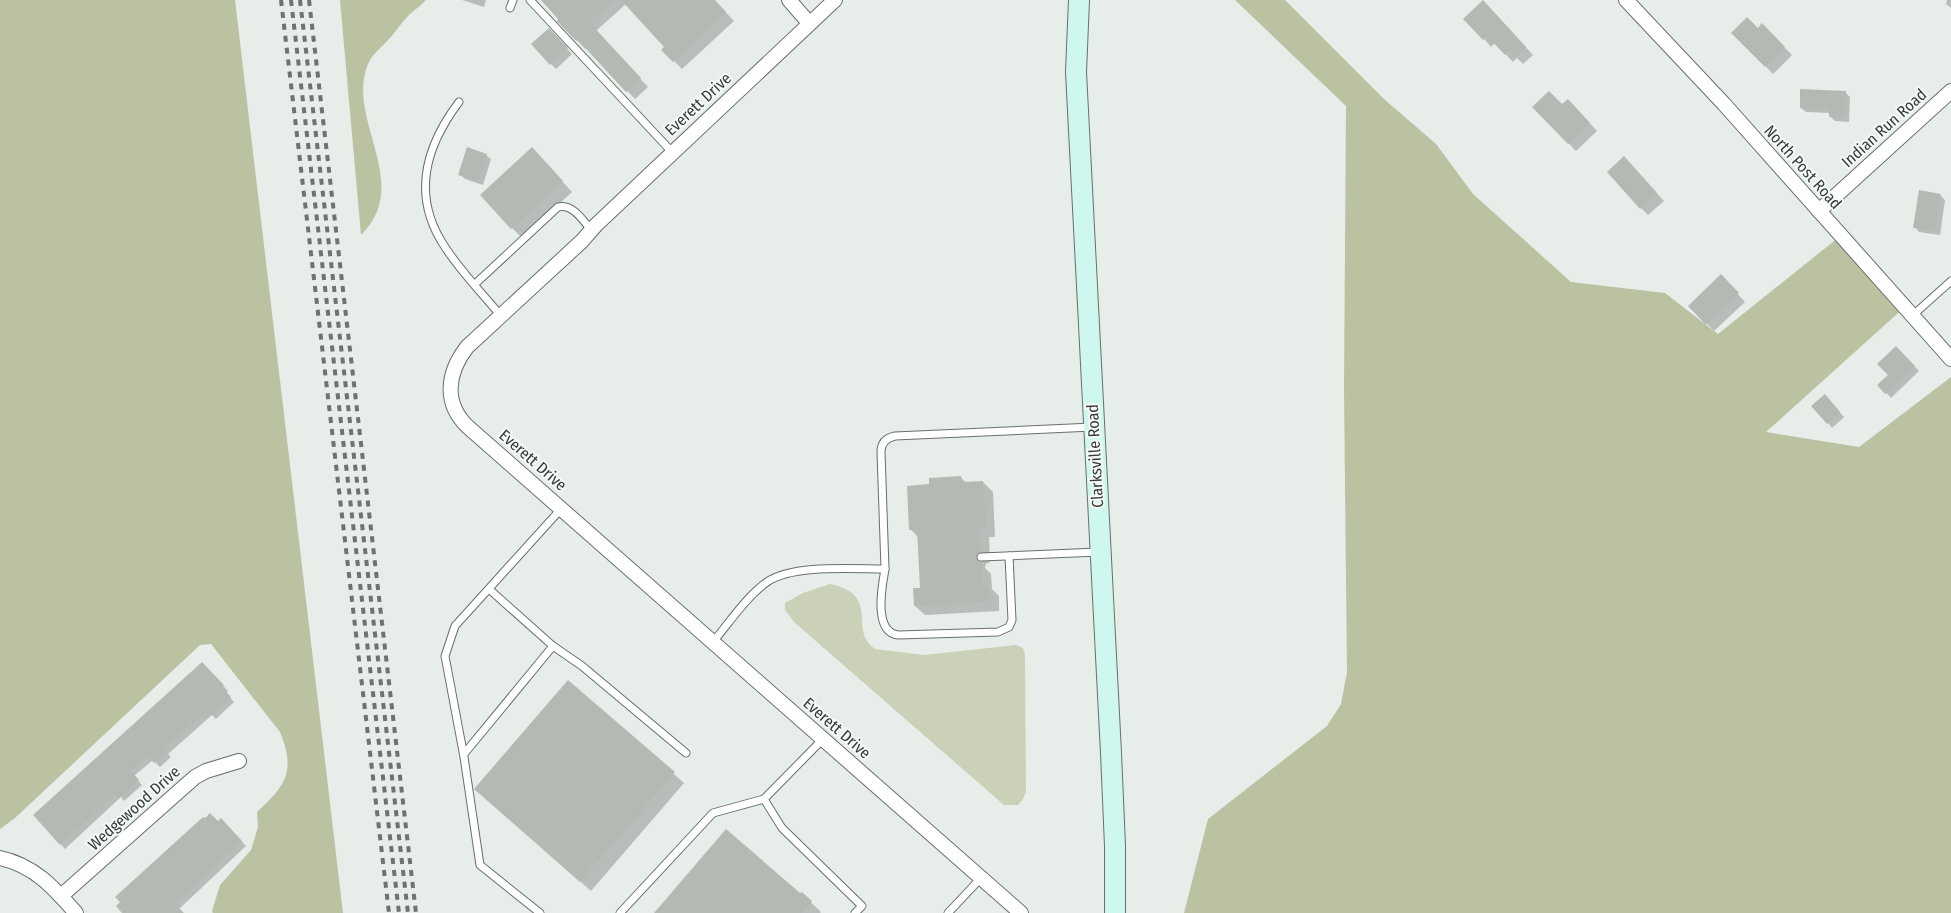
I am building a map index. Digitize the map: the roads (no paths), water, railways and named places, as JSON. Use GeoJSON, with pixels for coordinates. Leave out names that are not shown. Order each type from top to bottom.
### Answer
{"type":"FeatureCollection","features":[{"type":"Feature","properties":{"kind":"street"},"geometry":{"type":"LineString","coordinates":[[789,0],[809,23]]}},
{"type":"Feature","properties":{"kind":"street","name":"Everett Drive"},"geometry":{"type":"LineString","coordinates":[[835,0],[672,152],[582,241],[466,347],[454,366],[450,382],[454,407],[458,416],[468,427],[1021,913]]}},
{"type":"Feature","properties":{"kind":"street","name":"Clarksville Road"},"geometry":{"type":"LineString","coordinates":[[1079,0],[1076,72],[1115,846],[1115,913]]}},
{"type":"Feature","properties":{"kind":"street","name":"North Post Road"},"geometry":{"type":"LineString","coordinates":[[1626,0],[1724,104],[1951,359]]}},
{"type":"Feature","properties":{"kind":"street","name":"Indian Run Road"},"geometry":{"type":"LineString","coordinates":[[1819,211],[1951,91]]}},
{"type":"Feature","properties":{"kind":"street","name":"Wedgewood Drive"},"geometry":{"type":"LineString","coordinates":[[61,896],[195,778],[206,771],[240,761]]}},
{"type":"Feature","properties":{"kind":"street"},"geometry":{"type":"LineString","coordinates":[[0,858],[17,862],[34,871],[76,913]]}},
{"type":"Feature","properties":{"kind":"lane"},"geometry":{"type":"LineString","coordinates":[[510,8],[513,0]]}},
{"type":"Feature","properties":{"kind":"lane"},"geometry":{"type":"LineString","coordinates":[[530,0],[672,152]]}},
{"type":"Feature","properties":{"kind":"lane"},"geometry":{"type":"LineString","coordinates":[[458,102],[439,130],[430,151],[426,173],[426,196],[431,218],[440,239],[452,257],[501,316]]}},
{"type":"Feature","properties":{"kind":"lane"},"geometry":{"type":"LineString","coordinates":[[475,284],[558,207],[569,207],[592,230]]}},
{"type":"Feature","properties":{"kind":"lane"},"geometry":{"type":"LineString","coordinates":[[1912,316],[1951,281]]}},
{"type":"Feature","properties":{"kind":"lane"},"geometry":{"type":"LineString","coordinates":[[1009,556],[1012,620],[1009,628],[998,632],[898,635],[890,633],[885,628],[883,621],[881,597],[885,569],[882,444],[887,438],[895,436],[1094,427]]}},
{"type":"Feature","properties":{"kind":"lane"},"geometry":{"type":"LineString","coordinates":[[540,913],[480,865],[464,754],[445,656],[455,626],[561,508]]}},
{"type":"Feature","properties":{"kind":"lane"},"geometry":{"type":"LineString","coordinates":[[981,557],[1100,552]]}},
{"type":"Feature","properties":{"kind":"lane"},"geometry":{"type":"LineString","coordinates":[[712,642],[754,594],[773,579],[796,572],[818,570],[885,569]]}},
{"type":"Feature","properties":{"kind":"lane"},"geometry":{"type":"LineString","coordinates":[[488,588],[553,646],[625,700],[686,753]]}},
{"type":"Feature","properties":{"kind":"lane"},"geometry":{"type":"LineString","coordinates":[[464,754],[553,646]]}},
{"type":"Feature","properties":{"kind":"lane"},"geometry":{"type":"LineString","coordinates":[[620,913],[712,813],[764,799],[823,739]]}},
{"type":"Feature","properties":{"kind":"lane"},"geometry":{"type":"LineString","coordinates":[[764,799],[782,828],[862,906],[856,913]]}},
{"type":"Feature","properties":{"kind":"lane"},"geometry":{"type":"LineString","coordinates":[[948,913],[981,878]]}},
{"type":"Feature","properties":{"kind":"railway"},"geometry":{"type":"LineString","coordinates":[[281,0],[389,913]]}},
{"type":"Feature","properties":{"kind":"railway"},"geometry":{"type":"LineString","coordinates":[[291,0],[399,913]]}},
{"type":"Feature","properties":{"kind":"railway"},"geometry":{"type":"LineString","coordinates":[[300,0],[408,913]]}},
{"type":"Feature","properties":{"kind":"railway"},"geometry":{"type":"LineString","coordinates":[[309,0],[416,913]]}}]}
